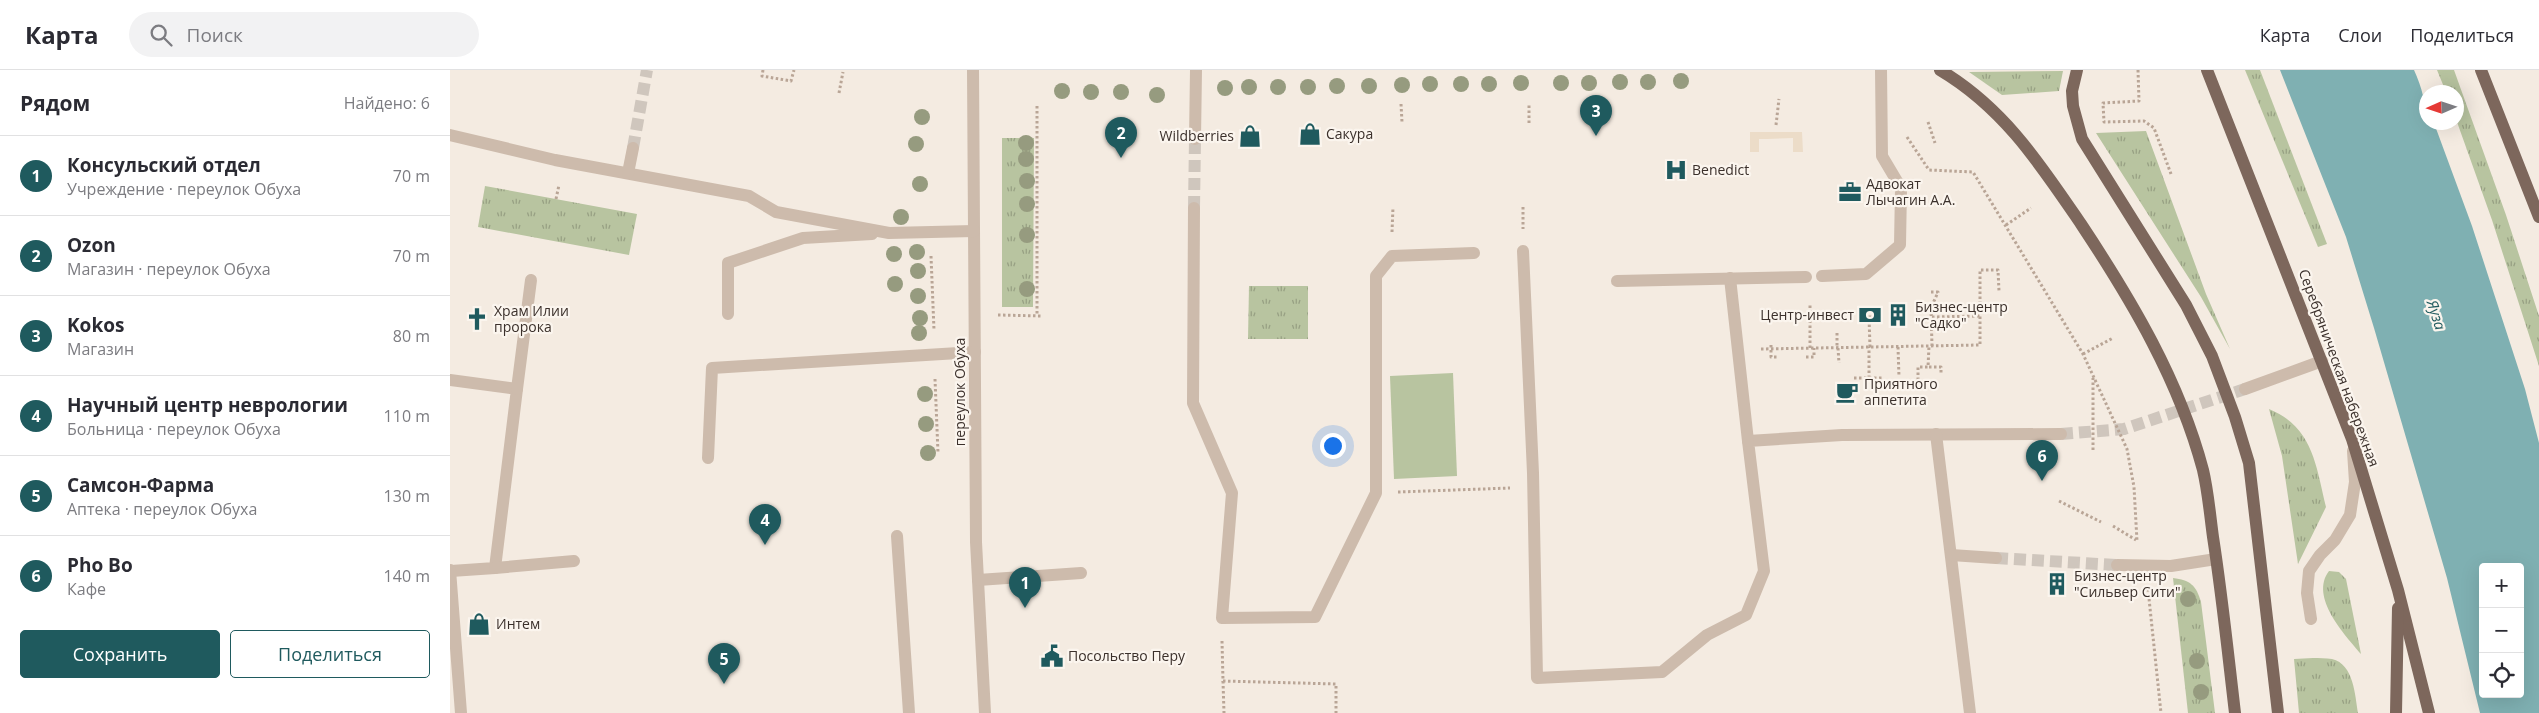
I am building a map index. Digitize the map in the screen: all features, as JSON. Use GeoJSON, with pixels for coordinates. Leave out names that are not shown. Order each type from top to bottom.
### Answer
{"type":"FeatureCollection","features":[{"type":"Feature","properties":{"kind":"main road"},"geometry":{"type":"LineString","coordinates":[[1940,70],[1989,105],[2039,161],[2145,327],[2169,375],[2191,430],[2203,472],[2216,560],[2234,713]]}},
{"type":"Feature","properties":{"kind":"main road"},"geometry":{"type":"LineString","coordinates":[[2077,70],[2072,90],[2073,106],[2082,139],[2186,305],[2212,356],[2235,417],[2249,463],[2278,713]]}},
{"type":"Feature","properties":{"kind":"main road","name":"Серебряническая набережная"},"geometry":{"type":"LineString","coordinates":[[2208,70],[2352,439],[2398,590],[2429,713]]}},
{"type":"Feature","properties":{"kind":"main road"},"geometry":{"type":"LineString","coordinates":[[2482,70],[2539,217]]}},
{"type":"Feature","properties":{"kind":"main road"},"geometry":{"type":"LineString","coordinates":[[2396,713],[2398,590]]}},
{"type":"Feature","properties":{"kind":"street","name":"переулок Обуха"},"geometry":{"type":"LineString","coordinates":[[973,70],[978,580],[985,713]]}},
{"type":"Feature","properties":{"kind":"street"},"geometry":{"type":"LineString","coordinates":[[1195,139],[1196,70]]}},
{"type":"Feature","properties":{"kind":"street"},"geometry":{"type":"LineString","coordinates":[[1822,276],[1866,274],[1900,245],[1901,188],[1882,156],[1880,70]]}},
{"type":"Feature","properties":{"kind":"street"},"geometry":{"type":"LineString","coordinates":[[450,135],[555,160],[749,196],[776,212],[889,233]]}},
{"type":"Feature","properties":{"kind":"street"},"geometry":{"type":"LineString","coordinates":[[628,173],[633,148]]}},
{"type":"Feature","properties":{"kind":"street"},"geometry":{"type":"LineString","coordinates":[[1194,208],[1193,403],[1232,493],[1222,618],[1315,617],[1376,493],[1376,276],[1392,256],[1474,252]]}},
{"type":"Feature","properties":{"kind":"street"},"geometry":{"type":"LineString","coordinates":[[728,314],[728,263],[803,238],[974,231]]}},
{"type":"Feature","properties":{"kind":"street"},"geometry":{"type":"LineString","coordinates":[[1523,251],[1533,487],[1537,678],[1662,672],[1707,634],[1746,615],[1764,571],[1730,278]]}},
{"type":"Feature","properties":{"kind":"street"},"geometry":{"type":"LineString","coordinates":[[1617,281],[1806,277]]}},
{"type":"Feature","properties":{"kind":"street"},"geometry":{"type":"LineString","coordinates":[[495,568],[530,280]]}},
{"type":"Feature","properties":{"kind":"street"},"geometry":{"type":"LineString","coordinates":[[708,458],[712,368],[975,352]]}},
{"type":"Feature","properties":{"kind":"street"},"geometry":{"type":"LineString","coordinates":[[2245,389],[2322,361]]}},
{"type":"Feature","properties":{"kind":"street"},"geometry":{"type":"LineString","coordinates":[[450,380],[517,388]]}},
{"type":"Feature","properties":{"kind":"street"},"geometry":{"type":"LineString","coordinates":[[1936,434],[1970,713]]}},
{"type":"Feature","properties":{"kind":"street"},"geometry":{"type":"LineString","coordinates":[[1748,441],[1842,435],[2061,434]]}},
{"type":"Feature","properties":{"kind":"street"},"geometry":{"type":"LineString","coordinates":[[2311,619],[2307,594],[2309,571],[2320,555],[2335,540],[2350,515],[2355,482],[2352,439]]}},
{"type":"Feature","properties":{"kind":"street"},"geometry":{"type":"LineString","coordinates":[[896,536],[909,713]]}},
{"type":"Feature","properties":{"kind":"street"},"geometry":{"type":"LineString","coordinates":[[1951,554],[1996,558]]}},
{"type":"Feature","properties":{"kind":"street"},"geometry":{"type":"LineString","coordinates":[[2117,565],[2171,566],[2216,560]]}},
{"type":"Feature","properties":{"kind":"street"},"geometry":{"type":"LineString","coordinates":[[461,713],[454,670],[450,571],[574,561]]}},
{"type":"Feature","properties":{"kind":"street"},"geometry":{"type":"LineString","coordinates":[[978,580],[1081,573]]}},
{"type":"Feature","properties":{"kind":"path"},"geometry":{"type":"LineString","coordinates":[[763,70],[762,76],[792,81],[794,70]]}},
{"type":"Feature","properties":{"kind":"path"},"geometry":{"type":"LineString","coordinates":[[2138,70],[2139,102],[2103,103],[2104,122],[2144,121],[2154,128],[2171,174]]}},
{"type":"Feature","properties":{"kind":"path"},"geometry":{"type":"LineString","coordinates":[[839,93],[843,72]]}},
{"type":"Feature","properties":{"kind":"path"},"geometry":{"type":"LineString","coordinates":[[1881,99],[1929,170],[1973,172],[2083,354],[2127,449],[2134,487],[2137,541],[2140,547]]}},
{"type":"Feature","properties":{"kind":"path"},"geometry":{"type":"LineString","coordinates":[[1776,125],[1779,100]]}},
{"type":"Feature","properties":{"kind":"path"},"geometry":{"type":"LineString","coordinates":[[1401,104],[1402,122]]}},
{"type":"Feature","properties":{"kind":"path"},"geometry":{"type":"LineString","coordinates":[[1529,105],[1529,122]]}},
{"type":"Feature","properties":{"kind":"path"},"geometry":{"type":"LineString","coordinates":[[997,315],[1039,316],[1037,106]]}},
{"type":"Feature","properties":{"kind":"path"},"geometry":{"type":"LineString","coordinates":[[1928,122],[1936,143]]}},
{"type":"Feature","properties":{"kind":"path"},"geometry":{"type":"LineString","coordinates":[[556,199],[559,182]]}},
{"type":"Feature","properties":{"kind":"path"},"geometry":{"type":"LineString","coordinates":[[2006,225],[2031,208]]}},
{"type":"Feature","properties":{"kind":"path"},"geometry":{"type":"LineString","coordinates":[[1756,349],[1787,350],[1980,345],[1980,270],[1998,270],[1999,291]]}},
{"type":"Feature","properties":{"kind":"path"},"geometry":{"type":"LineString","coordinates":[[1925,374],[1929,367],[1932,317],[1929,307],[1938,296],[1938,292],[1931,292]]}},
{"type":"Feature","properties":{"kind":"path"},"geometry":{"type":"LineString","coordinates":[[1806,357],[1814,357],[1808,326],[1809,303],[1812,303]]}},
{"type":"Feature","properties":{"kind":"path"},"geometry":{"type":"LineString","coordinates":[[1932,317],[1980,314],[1985,312]]}},
{"type":"Feature","properties":{"kind":"path"},"geometry":{"type":"LineString","coordinates":[[1809,314],[1816,314],[1816,320]]}},
{"type":"Feature","properties":{"kind":"path"},"geometry":{"type":"LineString","coordinates":[[1869,378],[1869,317],[1883,317]]}},
{"type":"Feature","properties":{"kind":"path"},"geometry":{"type":"LineString","coordinates":[[1837,333],[1838,363]]}},
{"type":"Feature","properties":{"kind":"path"},"geometry":{"type":"LineString","coordinates":[[2083,354],[2113,338]]}},
{"type":"Feature","properties":{"kind":"path"},"geometry":{"type":"LineString","coordinates":[[1771,345],[1771,357],[1777,357]]}},
{"type":"Feature","properties":{"kind":"path"},"geometry":{"type":"LineString","coordinates":[[1779,345],[1779,350]]}},
{"type":"Feature","properties":{"kind":"path"},"geometry":{"type":"LineString","coordinates":[[1787,350],[1788,345]]}},
{"type":"Feature","properties":{"kind":"path"},"geometry":{"type":"LineString","coordinates":[[1897,375],[1898,347]]}},
{"type":"Feature","properties":{"kind":"path"},"geometry":{"type":"LineString","coordinates":[[1918,385],[1918,367],[1941,367],[1941,374]]}},
{"type":"Feature","properties":{"kind":"path"},"geometry":{"type":"LineString","coordinates":[[1929,367],[1933,374]]}},
{"type":"Feature","properties":{"kind":"path"},"geometry":{"type":"LineString","coordinates":[[2093,375],[2093,450]]}},
{"type":"Feature","properties":{"kind":"path"},"geometry":{"type":"LineString","coordinates":[[1854,378],[1884,378]]}},
{"type":"Feature","properties":{"kind":"path"},"geometry":{"type":"LineString","coordinates":[[1376,493],[1533,487]]}},
{"type":"Feature","properties":{"kind":"path"},"geometry":{"type":"LineString","coordinates":[[2059,501],[2101,522]]}},
{"type":"Feature","properties":{"kind":"path"},"geometry":{"type":"LineString","coordinates":[[2113,526],[2137,541]]}},
{"type":"Feature","properties":{"kind":"path"},"geometry":{"type":"LineString","coordinates":[[2147,580],[2161,713]]}},
{"type":"Feature","properties":{"kind":"path"},"geometry":{"type":"LineString","coordinates":[[1222,618],[1224,713]]}},
{"type":"Feature","properties":{"kind":"path"},"geometry":{"type":"LineString","coordinates":[[1223,681],[1336,684],[1336,713]]}},
{"type":"Feature","properties":{"kind":"green space"},"geometry":{"type":"Polygon","coordinates":[[[2245,70],[2260,70],[2327,244],[2318,247],[2245,70]]]}},
{"type":"Feature","properties":{"kind":"green space"},"geometry":{"type":"Polygon","coordinates":[[[2437,70],[2454,70],[2459,85],[2443,85],[2437,70]]]}},
{"type":"Feature","properties":{"kind":"green space"},"geometry":{"type":"Polygon","coordinates":[[[2063,71],[2059,91],[2002,95],[1969,72],[2063,71]]]}},
{"type":"Feature","properties":{"kind":"green space"},"geometry":{"type":"Polygon","coordinates":[[[2464,98],[2506,215],[2539,316],[2539,366],[2492,220],[2460,130],[2464,130],[2464,98]]]}},
{"type":"Feature","properties":{"kind":"green space"},"geometry":{"type":"Polygon","coordinates":[[[2146,131],[2206,294],[2230,349],[2201,297],[2096,133],[2146,131]]]}},
{"type":"Feature","properties":{"kind":"green space"},"geometry":{"type":"Polygon","coordinates":[[[1002,138],[1034,138],[1033,307],[1002,307],[1002,138]]]}},
{"type":"Feature","properties":{"kind":"green space"},"geometry":{"type":"Polygon","coordinates":[[[485,186],[637,214],[629,255],[478,227],[485,186]]]}},
{"type":"Feature","properties":{"kind":"green space"},"geometry":{"type":"Polygon","coordinates":[[[1249,286],[1308,286],[1308,339],[1248,339],[1249,286]]]}},
{"type":"Feature","properties":{"kind":"green space"},"geometry":{"type":"Polygon","coordinates":[[[1453,373],[1457,476],[1394,479],[1390,376],[1453,373]]]}},
{"type":"Feature","properties":{"kind":"green space"},"geometry":{"type":"Polygon","coordinates":[[[2269,409],[2284,417],[2304,437],[2315,463],[2326,507],[2298,564],[2282,456],[2269,409]]]}},
{"type":"Feature","properties":{"kind":"green space"},"geometry":{"type":"Polygon","coordinates":[[[2329,571],[2339,572],[2346,579],[2361,654],[2346,637],[2326,604],[2323,592],[2324,581],[2329,571]]]}},
{"type":"Feature","properties":{"kind":"green space"},"geometry":{"type":"Polygon","coordinates":[[[2173,578],[2184,580],[2191,584],[2197,591],[2201,602],[2215,713],[2188,713],[2173,578]]]}},
{"type":"Feature","properties":{"kind":"green space"},"geometry":{"type":"Polygon","coordinates":[[[2294,659],[2332,659],[2345,667],[2352,682],[2358,713],[2299,713],[2294,659]]]}},
{"type":"Feature","properties":{"kind":"shaded area"},"geometry":{"type":"Polygon","coordinates":[[[1750,132],[1802,132],[1803,152],[1793,152],[1793,138],[1759,139],[1759,152],[1750,152],[1750,132]]]}},
{"type":"Feature","properties":{"kind":"water","name":"Яуза"},"geometry":{"type":"Polygon","coordinates":[[[2280,70],[2414,70],[2420,85],[2419,130],[2437,130],[2472,226],[2525,389],[2539,443],[2539,713],[2480,713],[2447,578],[2346,237],[2280,70]]]}},
{"type":"Feature","properties":{"kind":"tunnel"},"geometry":{"type":"LineString","coordinates":[[633,148],[647,70]]}},
{"type":"Feature","properties":{"kind":"tunnel"},"geometry":{"type":"LineString","coordinates":[[1194,208],[1195,139]]}},
{"type":"Feature","properties":{"kind":"tunnel"},"geometry":{"type":"LineString","coordinates":[[2061,434],[2124,429],[2245,389]]}},
{"type":"Feature","properties":{"kind":"tunnel"},"geometry":{"type":"LineString","coordinates":[[1996,558],[2117,565]]}},
{"type":"Feature","properties":{"kind":"place","name":"Сакура"},"geometry":{"type":"Point","coordinates":[1310,134]}},
{"type":"Feature","properties":{"kind":"place","name":"Wildberries"},"geometry":{"type":"Point","coordinates":[1250,136]}},
{"type":"Feature","properties":{"kind":"place","name":"Kokos"},"geometry":{"type":"Point","coordinates":[1596,136]}},
{"type":"Feature","properties":{"kind":"place","name":"Ozon"},"geometry":{"type":"Point","coordinates":[1121,158]}},
{"type":"Feature","properties":{"kind":"place","name":"Benedict"},"geometry":{"type":"Point","coordinates":[1676,170]}},
{"type":"Feature","properties":{"kind":"place","name":"Адвокат Лычагин А.А."},"geometry":{"type":"Point","coordinates":[1850,192]}},
{"type":"Feature","properties":{"kind":"place","name":"Центр-инвест"},"geometry":{"type":"Point","coordinates":[1870,315]}},
{"type":"Feature","properties":{"kind":"place","name":"Бизнес-центр \"Садко\""},"geometry":{"type":"Point","coordinates":[1898,315]}},
{"type":"Feature","properties":{"kind":"place","name":"Храм Илии пророка"},"geometry":{"type":"Point","coordinates":[477,319]}},
{"type":"Feature","properties":{"kind":"place","name":"Приятного аппетита"},"geometry":{"type":"Point","coordinates":[1847,392]}},
{"type":"Feature","properties":{"kind":"place","name":"Pho Bo"},"geometry":{"type":"Point","coordinates":[2042,481]}},
{"type":"Feature","properties":{"kind":"place","name":"Научный центр неврологии"},"geometry":{"type":"Point","coordinates":[765,545]}},
{"type":"Feature","properties":{"kind":"place","name":"Бизнес-центр \"Сильвер Сити\""},"geometry":{"type":"Point","coordinates":[2057,584]}},
{"type":"Feature","properties":{"kind":"place","name":"Консульский отдел"},"geometry":{"type":"Point","coordinates":[1025,608]}},
{"type":"Feature","properties":{"kind":"place","name":"Интем"},"geometry":{"type":"Point","coordinates":[479,624]}},
{"type":"Feature","properties":{"kind":"place","name":"Посольство Перу"},"geometry":{"type":"Point","coordinates":[1052,656]}},
{"type":"Feature","properties":{"kind":"place","name":"Самсон-Фарма"},"geometry":{"type":"Point","coordinates":[724,684]}}]}
